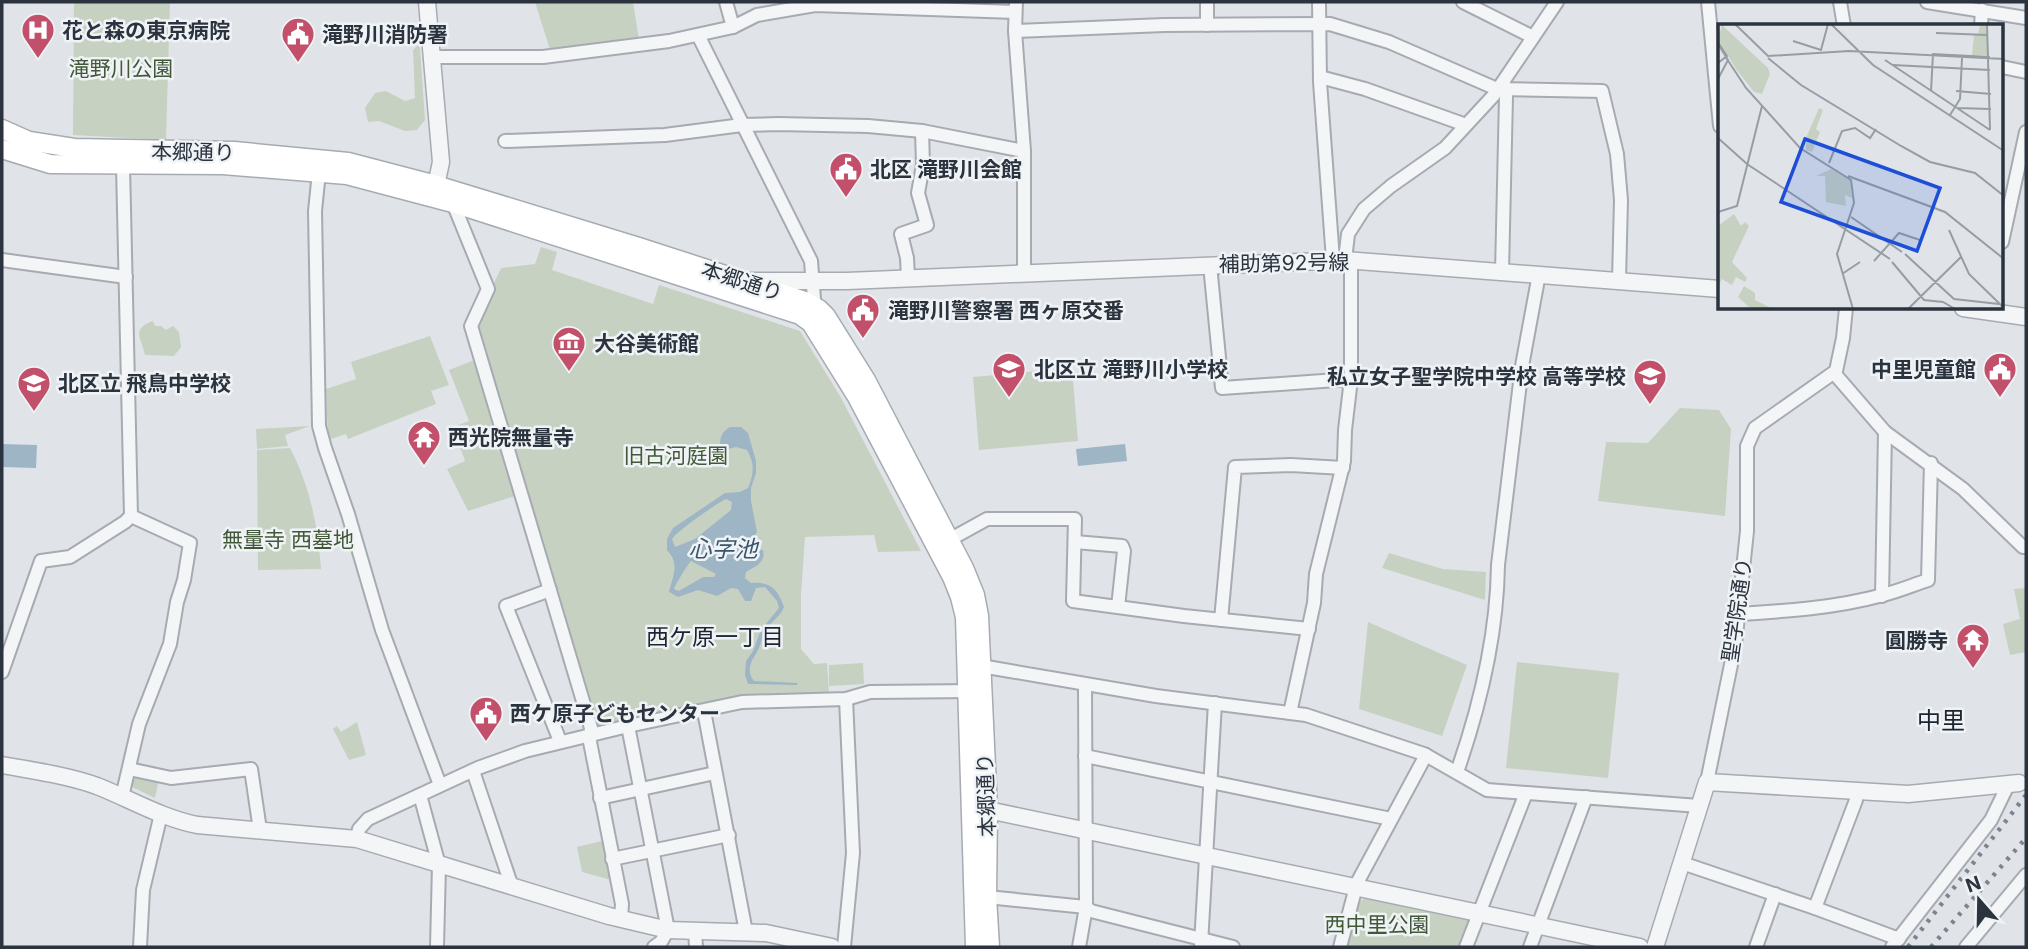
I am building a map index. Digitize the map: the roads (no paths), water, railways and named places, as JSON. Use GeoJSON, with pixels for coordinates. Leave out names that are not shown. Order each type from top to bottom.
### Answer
{"type":"FeatureCollection","features":[{"type":"Feature","properties":{"kind":"main road","name":"本郷通り"},"geometry":{"type":"LineString","coordinates":[[2,129],[29,141],[74,148],[234,152],[348,162],[435,191],[785,295],[813,291],[866,380],[975,595],[979,616],[974,681],[975,947]]}},
{"type":"Feature","properties":{"kind":"main road","name":"本郷通り"},"geometry":{"type":"LineString","coordinates":[[2,149],[50,164],[223,165],[347,175],[435,191],[453,203],[806,318],[857,397],[956,586],[965,617],[988,810],[987,897],[990,947]]}},
{"type":"Feature","properties":{"kind":"street"},"geometry":{"type":"LineString","coordinates":[[427,2],[442,162],[435,191]]}},
{"type":"Feature","properties":{"kind":"street"},"geometry":{"type":"LineString","coordinates":[[726,2],[733,27]]}},
{"type":"Feature","properties":{"kind":"street"},"geometry":{"type":"LineString","coordinates":[[1207,2],[1207,25]]}},
{"type":"Feature","properties":{"kind":"street"},"geometry":{"type":"LineString","coordinates":[[1290,713],[1314,603],[1316,574],[1343,468],[1351,379],[1343,260],[1320,77],[1319,2]]}},
{"type":"Feature","properties":{"kind":"street"},"geometry":{"type":"LineString","coordinates":[[1463,2],[1533,37]]}},
{"type":"Feature","properties":{"kind":"street"},"geometry":{"type":"LineString","coordinates":[[1343,260],[1348,234],[1364,209],[1391,186],[1445,148],[1502,86],[1557,2]]}},
{"type":"Feature","properties":{"kind":"street"},"geometry":{"type":"LineString","coordinates":[[1708,2],[1718,106]]}},
{"type":"Feature","properties":{"kind":"street"},"geometry":{"type":"LineString","coordinates":[[1840,2],[1844,24]]}},
{"type":"Feature","properties":{"kind":"street"},"geometry":{"type":"LineString","coordinates":[[1927,2],[2026,18]]}},
{"type":"Feature","properties":{"kind":"street"},"geometry":{"type":"LineString","coordinates":[[432,57],[543,57],[669,41],[733,27],[757,15],[815,3],[1015,7],[1024,151],[1024,273]]}},
{"type":"Feature","properties":{"kind":"street"},"geometry":{"type":"LineString","coordinates":[[1980,24],[1982,10]]}},
{"type":"Feature","properties":{"kind":"street"},"geometry":{"type":"LineString","coordinates":[[1015,31],[1330,24],[1389,42],[1502,86],[1602,91],[1616,154],[1621,200],[1619,280]]}},
{"type":"Feature","properties":{"kind":"street"},"geometry":{"type":"LineString","coordinates":[[698,35],[808,254],[823,342]]}},
{"type":"Feature","properties":{"kind":"street"},"geometry":{"type":"LineString","coordinates":[[2004,67],[2026,72]]}},
{"type":"Feature","properties":{"kind":"street"},"geometry":{"type":"LineString","coordinates":[[1320,77],[1365,89],[1466,125]]}},
{"type":"Feature","properties":{"kind":"street"},"geometry":{"type":"LineString","coordinates":[[1502,86],[1502,272]]}},
{"type":"Feature","properties":{"kind":"street"},"geometry":{"type":"LineString","coordinates":[[505,141],[665,135],[742,125],[868,126],[922,131],[1024,151]]}},
{"type":"Feature","properties":{"kind":"street"},"geometry":{"type":"LineString","coordinates":[[908,278],[907,258],[901,234],[928,225],[918,193],[923,165],[922,131]]}},
{"type":"Feature","properties":{"kind":"street"},"geometry":{"type":"LineString","coordinates":[[2004,233],[2026,132]]}},
{"type":"Feature","properties":{"kind":"street"},"geometry":{"type":"LineString","coordinates":[[2,672],[41,561],[70,557],[131,516],[123,166]]}},
{"type":"Feature","properties":{"kind":"street"},"geometry":{"type":"LineString","coordinates":[[319,172],[315,211],[319,426],[398,675],[440,785]]}},
{"type":"Feature","properties":{"kind":"street"},"geometry":{"type":"LineString","coordinates":[[453,203],[488,289],[471,326],[591,728],[600,798],[622,904],[621,919]]}},
{"type":"Feature","properties":{"kind":"street"},"geometry":{"type":"LineString","coordinates":[[2,260],[126,277]]}},
{"type":"Feature","properties":{"kind":"street","name":"補助第92号線"},"geometry":{"type":"LineString","coordinates":[[741,281],[813,291],[847,281],[1343,260],[1718,289]]}},
{"type":"Feature","properties":{"kind":"street"},"geometry":{"type":"LineString","coordinates":[[1210,265],[1222,388],[1351,379]]}},
{"type":"Feature","properties":{"kind":"street"},"geometry":{"type":"LineString","coordinates":[[1457,772],[1487,666],[1498,594],[1519,389],[1539,274]]}},
{"type":"Feature","properties":{"kind":"street"},"geometry":{"type":"LineString","coordinates":[[755,300],[785,295]]}},
{"type":"Feature","properties":{"kind":"street"},"geometry":{"type":"LineString","coordinates":[[1846,310],[1843,338],[1834,373],[1885,432],[1931,463],[1963,489],[2026,547]]}},
{"type":"Feature","properties":{"kind":"street"},"geometry":{"type":"LineString","coordinates":[[1992,310],[2026,317]]}},
{"type":"Feature","properties":{"kind":"street","name":"聖学院通り"},"geometry":{"type":"LineString","coordinates":[[1655,947],[1707,782],[1735,645],[1747,531],[1748,446],[1755,428],[1834,373]]}},
{"type":"Feature","properties":{"kind":"street"},"geometry":{"type":"LineString","coordinates":[[1882,596],[1885,432]]}},
{"type":"Feature","properties":{"kind":"street"},"geometry":{"type":"LineString","coordinates":[[1738,614],[1799,611],[1882,596],[1928,580],[1931,463]]}},
{"type":"Feature","properties":{"kind":"street"},"geometry":{"type":"LineString","coordinates":[[1221,620],[1234,467],[1291,465],[1343,468]]}},
{"type":"Feature","properties":{"kind":"street"},"geometry":{"type":"LineString","coordinates":[[122,797],[139,724],[170,644],[190,543],[131,516]]}},
{"type":"Feature","properties":{"kind":"street"},"geometry":{"type":"LineString","coordinates":[[949,540],[987,519],[1075,519],[1073,601],[1308,629]]}},
{"type":"Feature","properties":{"kind":"street"},"geometry":{"type":"LineString","coordinates":[[1075,542],[1122,546],[1124,551],[1118,607]]}},
{"type":"Feature","properties":{"kind":"street"},"geometry":{"type":"LineString","coordinates":[[550,590],[506,606],[560,741]]}},
{"type":"Feature","properties":{"kind":"street"},"geometry":{"type":"LineString","coordinates":[[357,839],[359,828],[368,819],[473,771],[560,741],[742,702],[846,699],[870,692],[974,681],[1085,685],[1306,715],[1426,755],[1487,789],[1699,806]]}},
{"type":"Feature","properties":{"kind":"street"},"geometry":{"type":"LineString","coordinates":[[1079,947],[1086,907],[1085,685]]}},
{"type":"Feature","properties":{"kind":"street"},"geometry":{"type":"LineString","coordinates":[[844,947],[853,853],[846,699]]}},
{"type":"Feature","properties":{"kind":"street"},"geometry":{"type":"LineString","coordinates":[[1201,943],[1215,703]]}},
{"type":"Feature","properties":{"kind":"street"},"geometry":{"type":"LineString","coordinates":[[704,711],[747,932]]}},
{"type":"Feature","properties":{"kind":"street"},"geometry":{"type":"LineString","coordinates":[[628,726],[668,930],[661,942],[654,947]]}},
{"type":"Feature","properties":{"kind":"street"},"geometry":{"type":"LineString","coordinates":[[1340,947],[1356,887],[1426,755]]}},
{"type":"Feature","properties":{"kind":"street"},"geometry":{"type":"LineString","coordinates":[[1085,756],[1391,819]]}},
{"type":"Feature","properties":{"kind":"street"},"geometry":{"type":"LineString","coordinates":[[2,765],[59,775],[122,797],[176,821],[357,839],[512,887],[696,939],[747,932],[766,933],[832,947]]}},
{"type":"Feature","properties":{"kind":"street"},"geometry":{"type":"LineString","coordinates":[[129,769],[171,778],[251,769],[260,830]]}},
{"type":"Feature","properties":{"kind":"street"},"geometry":{"type":"LineString","coordinates":[[473,771],[512,887]]}},
{"type":"Feature","properties":{"kind":"street"},"geometry":{"type":"LineString","coordinates":[[600,798],[715,773]]}},
{"type":"Feature","properties":{"kind":"street"},"geometry":{"type":"LineString","coordinates":[[1707,782],[1908,794],[2020,782]]}},
{"type":"Feature","properties":{"kind":"street"},"geometry":{"type":"LineString","coordinates":[[1682,863],[1815,908],[1896,943],[2020,782]]}},
{"type":"Feature","properties":{"kind":"street"},"geometry":{"type":"LineString","coordinates":[[1815,908],[1856,800],[1856,792]]}},
{"type":"Feature","properties":{"kind":"street"},"geometry":{"type":"LineString","coordinates":[[1466,947],[1526,793]]}},
{"type":"Feature","properties":{"kind":"street"},"geometry":{"type":"LineString","coordinates":[[420,795],[439,865],[437,947]]}},
{"type":"Feature","properties":{"kind":"street"},"geometry":{"type":"LineString","coordinates":[[1530,947],[1586,797]]}},
{"type":"Feature","properties":{"kind":"street"},"geometry":{"type":"LineString","coordinates":[[988,810],[1640,947]]}},
{"type":"Feature","properties":{"kind":"street"},"geometry":{"type":"LineString","coordinates":[[141,947],[143,890],[161,814]]}},
{"type":"Feature","properties":{"kind":"street"},"geometry":{"type":"LineString","coordinates":[[612,859],[729,835]]}},
{"type":"Feature","properties":{"kind":"street"},"geometry":{"type":"LineString","coordinates":[[1966,947],[2026,875]]}},
{"type":"Feature","properties":{"kind":"street"},"geometry":{"type":"LineString","coordinates":[[1756,947],[1775,894]]}},
{"type":"Feature","properties":{"kind":"street"},"geometry":{"type":"LineString","coordinates":[[987,897],[1086,907],[1091,911],[1201,943],[1233,947]]}},
{"type":"Feature","properties":{"kind":"water","name":"心字池"},"geometry":{"type":"Polygon","coordinates":[[[741,427],[748,433],[756,461],[751,501],[757,532],[747,547],[748,550],[763,550],[764,554],[759,564],[746,572],[745,578],[751,583],[763,583],[772,587],[784,607],[765,632],[752,661],[750,673],[754,681],[797,685],[748,684],[745,675],[746,661],[761,630],[779,608],[777,601],[765,587],[756,588],[751,601],[745,601],[738,589],[731,588],[717,596],[698,590],[678,597],[669,592],[674,565],[667,550],[667,539],[673,528],[725,493],[740,492],[748,488],[750,483],[752,464],[747,450],[736,447],[724,450],[720,446],[722,435],[727,429],[741,427]],[[726,499],[675,535],[672,539],[675,547],[695,539],[731,510],[732,502],[726,499]],[[691,561],[674,589],[679,591],[703,577],[714,577],[716,574],[691,561]]]}},
{"type":"Feature","properties":{"kind":"water"},"geometry":{"type":"Polygon","coordinates":[[[2,444],[37,445],[36,468],[2,467],[2,444]]]}},
{"type":"Feature","properties":{"kind":"water"},"geometry":{"type":"Polygon","coordinates":[[[1125,444],[1127,461],[1078,466],[1076,449],[1125,444]]]}},
{"type":"Feature","properties":{"kind":"railway"},"geometry":{"type":"LineString","coordinates":[[1908,947],[2026,795]]}},
{"type":"Feature","properties":{"kind":"railway"},"geometry":{"type":"LineString","coordinates":[[1931,947],[2026,838]]}},
{"type":"Feature","properties":{"kind":"place","name":"花と森の東京病院"},"geometry":{"type":"Point","coordinates":[38,60]}},
{"type":"Feature","properties":{"kind":"place","name":"滝野川消防署"},"geometry":{"type":"Point","coordinates":[298,64]}},
{"type":"Feature","properties":{"kind":"place","name":"北区 滝野川会館"},"geometry":{"type":"Point","coordinates":[846,199]}},
{"type":"Feature","properties":{"kind":"place","name":"滝野川警察署 西ヶ原交番"},"geometry":{"type":"Point","coordinates":[863,340]}},
{"type":"Feature","properties":{"kind":"place","name":"大谷美術館"},"geometry":{"type":"Point","coordinates":[569,373]}},
{"type":"Feature","properties":{"kind":"place","name":"北区立 滝野川小学校"},"geometry":{"type":"Point","coordinates":[1009,399]}},
{"type":"Feature","properties":{"kind":"place","name":"中里児童館"},"geometry":{"type":"Point","coordinates":[2000,399]}},
{"type":"Feature","properties":{"kind":"place","name":"私立女子聖学院中学校 高等学校"},"geometry":{"type":"Point","coordinates":[1650,406]}},
{"type":"Feature","properties":{"kind":"place","name":"北区立 飛鳥中学校"},"geometry":{"type":"Point","coordinates":[34,413]}},
{"type":"Feature","properties":{"kind":"place","name":"西光院無量寺"},"geometry":{"type":"Point","coordinates":[424,467]}},
{"type":"Feature","properties":{"kind":"place","name":"圓勝寺"},"geometry":{"type":"Point","coordinates":[1973,670]}},
{"type":"Feature","properties":{"kind":"place","name":"西ケ原子どもセンター"},"geometry":{"type":"Point","coordinates":[486,743]}},
{"type":"Feature","properties":{"kind":"district","name":"西ケ原一丁目"},"geometry":{"type":"Point","coordinates":[715,637]}},
{"type":"Feature","properties":{"kind":"district","name":"中里"},"geometry":{"type":"Point","coordinates":[1941,720]}},
{"type":"Feature","properties":{"kind":"park label","name":"滝野川公園"},"geometry":{"type":"Point","coordinates":[121,68]}},
{"type":"Feature","properties":{"kind":"park label","name":"旧古河庭園"},"geometry":{"type":"Point","coordinates":[676,455]}},
{"type":"Feature","properties":{"kind":"park label","name":"無量寺 西墓地"},"geometry":{"type":"Point","coordinates":[288,539]}},
{"type":"Feature","properties":{"kind":"park label","name":"西中里公園"},"geometry":{"type":"Point","coordinates":[1377,924]}}]}
